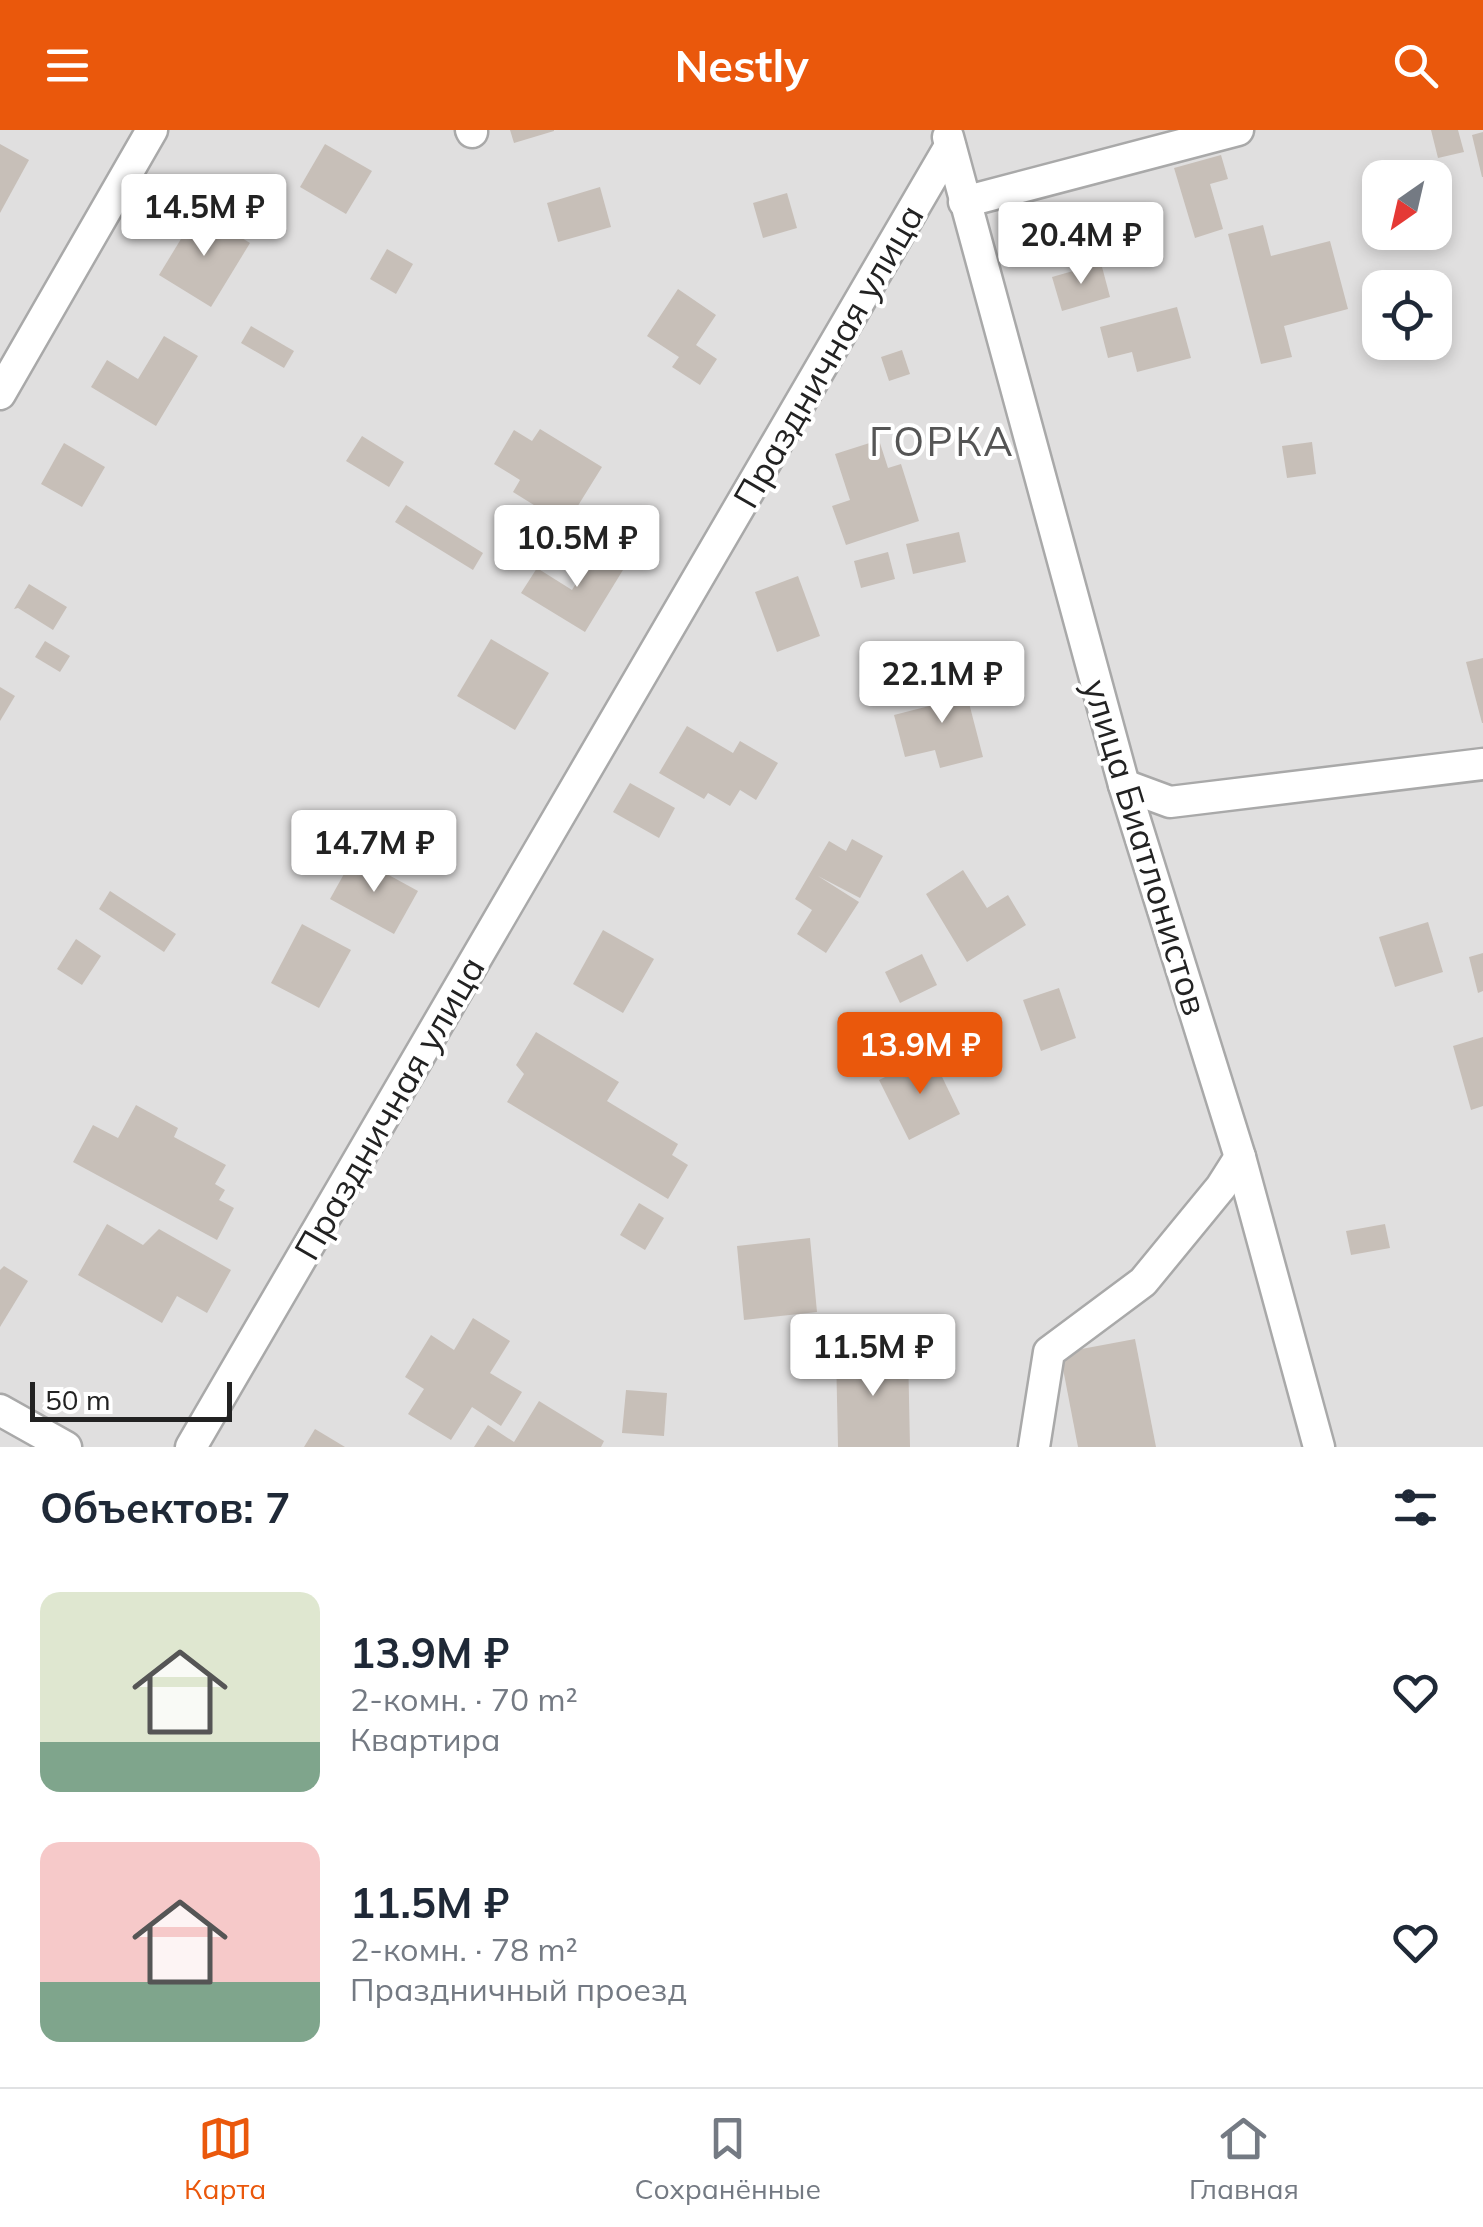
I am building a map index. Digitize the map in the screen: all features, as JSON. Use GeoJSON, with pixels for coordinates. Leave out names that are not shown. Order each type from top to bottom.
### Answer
{"type":"FeatureCollection","features":[{"type":"Feature","properties":{"kind":"street"},"geometry":{"type":"LineString","coordinates":[[0,394],[152,130]]}},
{"type":"Feature","properties":{"kind":"street"},"geometry":{"type":"LineString","coordinates":[[964,202],[1238,130]]}},
{"type":"Feature","properties":{"kind":"street","name":"улица Биатлонистов"},"geometry":{"type":"LineString","coordinates":[[948,138],[1124,785],[1240,1157],[1319,1447]]}},
{"type":"Feature","properties":{"kind":"street","name":"Праздничная улица"},"geometry":{"type":"LineString","coordinates":[[191,1447],[948,138]]}},
{"type":"Feature","properties":{"kind":"street"},"geometry":{"type":"LineString","coordinates":[[1124,785],[1170,802],[1483,764]]}},
{"type":"Feature","properties":{"kind":"street"},"geometry":{"type":"LineString","coordinates":[[1034,1447],[1049,1352],[1143,1282],[1221,1187],[1240,1157]]}},
{"type":"Feature","properties":{"kind":"street"},"geometry":{"type":"LineString","coordinates":[[0,1410],[66,1447]]}},
{"type":"Feature","properties":{"kind":"shaded area"},"geometry":{"type":"Polygon","coordinates":[[[0,130],[1483,130],[1483,1447],[0,1447],[0,130]]]}},
{"type":"Feature","properties":{"kind":"building"},"geometry":{"type":"Polygon","coordinates":[[[510,130],[554,130],[554,131],[514,143],[510,130]]]}},
{"type":"Feature","properties":{"kind":"building"},"geometry":{"type":"Polygon","coordinates":[[[1431,130],[1458,130],[1464,152],[1438,158],[1431,130]]]}},
{"type":"Feature","properties":{"kind":"building"},"geometry":{"type":"Polygon","coordinates":[[[1483,132],[1483,177],[1482,177],[1472,135],[1483,132]]]}},
{"type":"Feature","properties":{"kind":"building"},"geometry":{"type":"Polygon","coordinates":[[[0,144],[29,160],[0,213],[0,144]]]}},
{"type":"Feature","properties":{"kind":"building"},"geometry":{"type":"Polygon","coordinates":[[[325,144],[372,171],[346,214],[300,187],[325,144]]]}},
{"type":"Feature","properties":{"kind":"building"},"geometry":{"type":"Polygon","coordinates":[[[1221,155],[1228,179],[1210,184],[1223,229],[1195,238],[1174,168],[1221,155]]]}},
{"type":"Feature","properties":{"kind":"building"},"geometry":{"type":"Polygon","coordinates":[[[600,187],[611,227],[558,242],[547,203],[600,187]]]}},
{"type":"Feature","properties":{"kind":"building"},"geometry":{"type":"Polygon","coordinates":[[[787,193],[797,228],[763,238],[753,203],[787,193]]]}},
{"type":"Feature","properties":{"kind":"building"},"geometry":{"type":"Polygon","coordinates":[[[198,211],[250,243],[211,307],[159,275],[198,211]]]}},
{"type":"Feature","properties":{"kind":"building"},"geometry":{"type":"Polygon","coordinates":[[[1263,225],[1271,256],[1330,241],[1348,309],[1284,326],[1292,357],[1261,364],[1228,234],[1263,225]]]}},
{"type":"Feature","properties":{"kind":"building"},"geometry":{"type":"Polygon","coordinates":[[[387,249],[413,264],[396,294],[370,279],[387,249]]]}},
{"type":"Feature","properties":{"kind":"building"},"geometry":{"type":"Polygon","coordinates":[[[1101,263],[1110,297],[1062,311],[1052,277],[1101,263]]]}},
{"type":"Feature","properties":{"kind":"building"},"geometry":{"type":"Polygon","coordinates":[[[678,289],[716,315],[696,345],[717,359],[700,385],[672,367],[679,357],[647,336],[678,289]]]}},
{"type":"Feature","properties":{"kind":"building"},"geometry":{"type":"Polygon","coordinates":[[[1177,307],[1191,358],[1137,372],[1132,352],[1108,358],[1100,327],[1177,307]]]}},
{"type":"Feature","properties":{"kind":"building"},"geometry":{"type":"Polygon","coordinates":[[[251,326],[294,351],[284,368],[241,343],[251,326]]]}},
{"type":"Feature","properties":{"kind":"building"},"geometry":{"type":"Polygon","coordinates":[[[164,336],[198,356],[156,426],[91,387],[107,360],[138,379],[164,336]]]}},
{"type":"Feature","properties":{"kind":"building"},"geometry":{"type":"Polygon","coordinates":[[[902,350],[910,374],[889,381],[881,357],[902,350]]]}},
{"type":"Feature","properties":{"kind":"building"},"geometry":{"type":"Polygon","coordinates":[[[540,429],[602,467],[566,525],[513,492],[520,480],[494,464],[514,430],[532,441],[540,429]]]}},
{"type":"Feature","properties":{"kind":"building"},"geometry":{"type":"Polygon","coordinates":[[[362,436],[404,462],[389,487],[346,461],[362,436]]]}},
{"type":"Feature","properties":{"kind":"building"},"geometry":{"type":"Polygon","coordinates":[[[879,440],[888,468],[901,464],[919,521],[846,545],[832,506],[850,500],[835,454],[879,440]]]}},
{"type":"Feature","properties":{"kind":"building"},"geometry":{"type":"Polygon","coordinates":[[[1312,442],[1316,474],[1287,478],[1282,446],[1312,442]]]}},
{"type":"Feature","properties":{"kind":"building"},"geometry":{"type":"Polygon","coordinates":[[[64,443],[105,467],[82,507],[41,484],[64,443]]]}},
{"type":"Feature","properties":{"kind":"building"},"geometry":{"type":"Polygon","coordinates":[[[406,505],[483,553],[473,570],[395,522],[406,505]]]}},
{"type":"Feature","properties":{"kind":"building"},"geometry":{"type":"Polygon","coordinates":[[[959,532],[966,562],[913,574],[906,544],[959,532]]]}},
{"type":"Feature","properties":{"kind":"building"},"geometry":{"type":"Polygon","coordinates":[[[598,548],[626,565],[585,632],[521,593],[537,568],[572,590],[598,548]]]}},
{"type":"Feature","properties":{"kind":"building"},"geometry":{"type":"Polygon","coordinates":[[[888,552],[895,579],[861,588],[854,561],[888,552]]]}},
{"type":"Feature","properties":{"kind":"building"},"geometry":{"type":"Polygon","coordinates":[[[798,576],[820,636],[777,652],[755,592],[798,576]]]}},
{"type":"Feature","properties":{"kind":"building"},"geometry":{"type":"Polygon","coordinates":[[[29,584],[67,607],[53,630],[14,609],[29,584]]]}},
{"type":"Feature","properties":{"kind":"building"},"geometry":{"type":"Polygon","coordinates":[[[491,639],[549,673],[515,730],[457,696],[491,639]]]}},
{"type":"Feature","properties":{"kind":"building"},"geometry":{"type":"Polygon","coordinates":[[[45,641],[70,656],[60,672],[35,657],[45,641]]]}},
{"type":"Feature","properties":{"kind":"building"},"geometry":{"type":"Polygon","coordinates":[[[1483,658],[1483,723],[1482,723],[1466,662],[1483,658]]]}},
{"type":"Feature","properties":{"kind":"building"},"geometry":{"type":"Polygon","coordinates":[[[962,676],[983,757],[940,768],[935,750],[905,757],[894,715],[933,705],[928,685],[962,676]]]}},
{"type":"Feature","properties":{"kind":"building"},"geometry":{"type":"Polygon","coordinates":[[[0,687],[15,696],[0,721],[0,687]]]}},
{"type":"Feature","properties":{"kind":"building"},"geometry":{"type":"Polygon","coordinates":[[[687,726],[733,753],[740,741],[778,763],[756,800],[740,790],[730,806],[708,793],[704,799],[659,773],[687,726]]]}},
{"type":"Feature","properties":{"kind":"building"},"geometry":{"type":"Polygon","coordinates":[[[630,783],[675,808],[659,838],[613,812],[630,783]]]}},
{"type":"Feature","properties":{"kind":"building"},"geometry":{"type":"Polygon","coordinates":[[[852,839],[883,856],[860,898],[818,876],[859,902],[826,953],[797,934],[812,910],[795,899],[829,841],[846,851],[852,839]]]}},
{"type":"Feature","properties":{"kind":"building"},"geometry":{"type":"Polygon","coordinates":[[[354,856],[418,891],[394,934],[330,899],[354,856]]]}},
{"type":"Feature","properties":{"kind":"building"},"geometry":{"type":"Polygon","coordinates":[[[963,870],[987,908],[1008,895],[1026,925],[967,962],[926,894],[963,870]]]}},
{"type":"Feature","properties":{"kind":"building"},"geometry":{"type":"Polygon","coordinates":[[[110,891],[176,934],[164,952],[99,909],[110,891]]]}},
{"type":"Feature","properties":{"kind":"building"},"geometry":{"type":"Polygon","coordinates":[[[1428,922],[1443,972],[1395,987],[1379,937],[1428,922]]]}},
{"type":"Feature","properties":{"kind":"building"},"geometry":{"type":"Polygon","coordinates":[[[302,924],[351,950],[319,1008],[271,983],[302,924]]]}},
{"type":"Feature","properties":{"kind":"building"},"geometry":{"type":"Polygon","coordinates":[[[603,930],[654,959],[623,1013],[573,984],[603,930]]]}},
{"type":"Feature","properties":{"kind":"building"},"geometry":{"type":"Polygon","coordinates":[[[76,939],[101,956],[82,985],[57,969],[76,939]]]}},
{"type":"Feature","properties":{"kind":"building"},"geometry":{"type":"Polygon","coordinates":[[[1483,953],[1483,991],[1478,993],[1469,957],[1483,953]]]}},
{"type":"Feature","properties":{"kind":"building"},"geometry":{"type":"Polygon","coordinates":[[[922,954],[937,985],[900,1003],[885,972],[922,954]]]}},
{"type":"Feature","properties":{"kind":"building"},"geometry":{"type":"Polygon","coordinates":[[[1059,988],[1076,1038],[1041,1051],[1023,1000],[1059,988]]]}},
{"type":"Feature","properties":{"kind":"building"},"geometry":{"type":"Polygon","coordinates":[[[536,1032],[619,1082],[607,1101],[678,1144],[672,1155],[688,1165],[668,1199],[507,1102],[524,1074],[516,1065],[536,1032]]]}},
{"type":"Feature","properties":{"kind":"building"},"geometry":{"type":"Polygon","coordinates":[[[1483,1037],[1483,1106],[1471,1110],[1453,1046],[1483,1037]]]}},
{"type":"Feature","properties":{"kind":"building"},"geometry":{"type":"Polygon","coordinates":[[[931,1054],[960,1114],[909,1140],[879,1080],[931,1054]]]}},
{"type":"Feature","properties":{"kind":"building"},"geometry":{"type":"Polygon","coordinates":[[[136,1105],[178,1128],[174,1137],[226,1165],[215,1184],[225,1190],[219,1200],[234,1208],[217,1240],[73,1162],[93,1125],[118,1138],[136,1105]]]}},
{"type":"Feature","properties":{"kind":"building"},"geometry":{"type":"Polygon","coordinates":[[[639,1203],[664,1218],[645,1250],[620,1235],[639,1203]]]}},
{"type":"Feature","properties":{"kind":"building"},"geometry":{"type":"Polygon","coordinates":[[[107,1224],[143,1245],[159,1229],[231,1270],[207,1313],[177,1296],[162,1323],[78,1275],[107,1224]]]}},
{"type":"Feature","properties":{"kind":"building"},"geometry":{"type":"Polygon","coordinates":[[[1385,1224],[1390,1248],[1351,1255],[1346,1231],[1385,1224]]]}},
{"type":"Feature","properties":{"kind":"building"},"geometry":{"type":"Polygon","coordinates":[[[810,1238],[817,1312],[744,1320],[737,1246],[810,1238]]]}},
{"type":"Feature","properties":{"kind":"building"},"geometry":{"type":"Polygon","coordinates":[[[4,1266],[28,1281],[0,1327],[0,1270],[4,1266]]]}},
{"type":"Feature","properties":{"kind":"building"},"geometry":{"type":"Polygon","coordinates":[[[473,1318],[510,1341],[490,1373],[522,1392],[501,1426],[472,1407],[451,1440],[408,1414],[424,1389],[405,1377],[431,1335],[454,1350],[473,1318]]]}},
{"type":"Feature","properties":{"kind":"building"},"geometry":{"type":"Polygon","coordinates":[[[1135,1339],[1156,1447],[1078,1447],[1060,1353],[1135,1339]]]}},
{"type":"Feature","properties":{"kind":"building"},"geometry":{"type":"Polygon","coordinates":[[[908,1351],[910,1447],[838,1447],[836,1352],[908,1351]]]}},
{"type":"Feature","properties":{"kind":"building"},"geometry":{"type":"Polygon","coordinates":[[[626,1390],[667,1393],[664,1436],[622,1433],[626,1390]]]}},
{"type":"Feature","properties":{"kind":"building"},"geometry":{"type":"Polygon","coordinates":[[[539,1401],[604,1441],[601,1447],[474,1447],[488,1425],[514,1442],[539,1401]]]}},
{"type":"Feature","properties":{"kind":"building"},"geometry":{"type":"Polygon","coordinates":[[[315,1429],[345,1447],[304,1447],[315,1429]]]}},
{"type":"Feature","properties":{"kind":"district","name":"ГОРКА"},"geometry":{"type":"Point","coordinates":[942,441]}}]}
